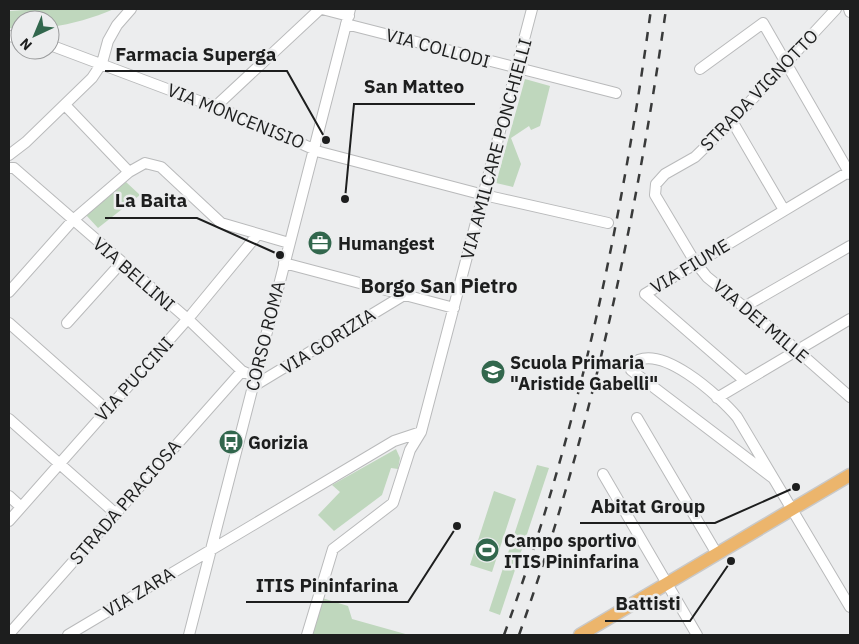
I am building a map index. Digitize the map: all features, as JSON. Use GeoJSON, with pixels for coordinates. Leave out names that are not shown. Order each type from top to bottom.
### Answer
{"type":"FeatureCollection","features":[{"type":"Feature","properties":{"kind":"main road"},"geometry":{"type":"LineString","coordinates":[[580,635],[850,475]]}},
{"type":"Feature","properties":{"kind":"street"},"geometry":{"type":"LineString","coordinates":[[9,155],[26,142],[92,78],[102,63],[108,41],[131,9]]}},
{"type":"Feature","properties":{"kind":"street"},"geometry":{"type":"LineString","coordinates":[[215,107],[321,9]]}},
{"type":"Feature","properties":{"kind":"street","name":"VIA COLLODI"},"geometry":{"type":"LineString","coordinates":[[321,9],[516,68],[616,93]]}},
{"type":"Feature","properties":{"kind":"street","name":"VIA AMILCARE PONCHIELLI"},"geometry":{"type":"LineString","coordinates":[[307,635],[333,548],[393,503],[410,450],[421,432],[532,9]]}},
{"type":"Feature","properties":{"kind":"street","name":"STRADA VIGNOTTO"},"geometry":{"type":"LineString","coordinates":[[656,184],[665,174],[696,156],[732,122],[836,9]]}},
{"type":"Feature","properties":{"kind":"street","name":"CORSO ROMA"},"geometry":{"type":"LineString","coordinates":[[188,635],[348,16]]}},
{"type":"Feature","properties":{"kind":"street"},"geometry":{"type":"LineString","coordinates":[[700,69],[763,23],[785,64],[850,172]]}},
{"type":"Feature","properties":{"kind":"street","name":"VIA MONCENISIO"},"geometry":{"type":"LineString","coordinates":[[60,48],[215,107],[320,152],[484,194],[608,223]]}},
{"type":"Feature","properties":{"kind":"street"},"geometry":{"type":"LineString","coordinates":[[65,105],[129,172]]}},
{"type":"Feature","properties":{"kind":"street"},"geometry":{"type":"LineString","coordinates":[[732,122],[784,210]]}},
{"type":"Feature","properties":{"kind":"street"},"geometry":{"type":"LineString","coordinates":[[9,292],[73,220],[129,172],[146,163],[161,167],[222,223],[289,243]]}},
{"type":"Feature","properties":{"kind":"street","name":"VIA BELLINI"},"geometry":{"type":"LineString","coordinates":[[11,165],[187,319],[254,382]]}},
{"type":"Feature","properties":{"kind":"street","name":"VIA FIUME"},"geometry":{"type":"LineString","coordinates":[[745,381],[644,294],[695,262],[850,172]]}},
{"type":"Feature","properties":{"kind":"street","name":"VIA DEI MILLE"},"geometry":{"type":"LineString","coordinates":[[656,184],[655,195],[695,262],[707,277],[850,397]]}},
{"type":"Feature","properties":{"kind":"street","name":"VIA PUCCINI"},"geometry":{"type":"LineString","coordinates":[[9,521],[187,319],[258,234]]}},
{"type":"Feature","properties":{"kind":"street"},"geometry":{"type":"LineString","coordinates":[[744,307],[850,246]]}},
{"type":"Feature","properties":{"kind":"street"},"geometry":{"type":"LineString","coordinates":[[67,324],[121,263]]}},
{"type":"Feature","properties":{"kind":"street"},"geometry":{"type":"LineString","coordinates":[[284,263],[454,308]]}},
{"type":"Feature","properties":{"kind":"street","name":"VIA GORIZIA"},"geometry":{"type":"LineString","coordinates":[[254,382],[404,295]]}},
{"type":"Feature","properties":{"kind":"street"},"geometry":{"type":"LineString","coordinates":[[717,398],[850,319]]}},
{"type":"Feature","properties":{"kind":"street"},"geometry":{"type":"LineString","coordinates":[[9,323],[107,410]]}},
{"type":"Feature","properties":{"kind":"street"},"geometry":{"type":"LineString","coordinates":[[773,478],[631,370],[631,366],[635,362],[650,359],[684,370],[737,417],[850,607]]}},
{"type":"Feature","properties":{"kind":"street","name":"STRADA PRACIOSA"},"geometry":{"type":"LineString","coordinates":[[9,634],[242,371]]}},
{"type":"Feature","properties":{"kind":"street"},"geometry":{"type":"LineString","coordinates":[[637,418],[716,554]]}},
{"type":"Feature","properties":{"kind":"street"},"geometry":{"type":"LineString","coordinates":[[9,419],[115,513]]}},
{"type":"Feature","properties":{"kind":"street"},"geometry":{"type":"LineString","coordinates":[[210,550],[394,441],[421,432]]}},
{"type":"Feature","properties":{"kind":"street"},"geometry":{"type":"LineString","coordinates":[[603,474],[697,635]]}},
{"type":"Feature","properties":{"kind":"street"},"geometry":{"type":"LineString","coordinates":[[9,496],[21,507]]}},
{"type":"Feature","properties":{"kind":"street","name":"VIA ZARA"},"geometry":{"type":"LineString","coordinates":[[68,635],[210,550]]}},
{"type":"Feature","properties":{"kind":"green space"},"geometry":{"type":"Polygon","coordinates":[[[114,9],[60,26],[60,10],[25,10],[114,9]]]}},
{"type":"Feature","properties":{"kind":"green space"},"geometry":{"type":"Polygon","coordinates":[[[10,11],[10,28],[9,28],[10,11]]]}},
{"type":"Feature","properties":{"kind":"green space"},"geometry":{"type":"Polygon","coordinates":[[[525,79],[550,86],[540,126],[531,130],[529,126],[511,138],[521,164],[513,187],[496,183],[525,79]]]}},
{"type":"Feature","properties":{"kind":"green space"},"geometry":{"type":"Polygon","coordinates":[[[126,182],[140,195],[98,228],[86,215],[126,182]]]}},
{"type":"Feature","properties":{"kind":"green space"},"geometry":{"type":"Polygon","coordinates":[[[396,449],[400,458],[398,469],[391,468],[382,495],[334,531],[318,515],[340,492],[332,485],[396,449]]]}},
{"type":"Feature","properties":{"kind":"green space"},"geometry":{"type":"Polygon","coordinates":[[[537,465],[549,468],[500,615],[489,611],[537,465]]]}},
{"type":"Feature","properties":{"kind":"green space"},"geometry":{"type":"Polygon","coordinates":[[[494,491],[516,499],[492,572],[470,565],[494,491]]]}},
{"type":"Feature","properties":{"kind":"green space"},"geometry":{"type":"Polygon","coordinates":[[[322,598],[348,606],[352,619],[409,635],[312,635],[322,598]]]}},
{"type":"Feature","properties":{"kind":"railway"},"geometry":{"type":"LineString","coordinates":[[504,635],[554,482],[594,326],[626,168],[651,9]]}},
{"type":"Feature","properties":{"kind":"railway"},"geometry":{"type":"LineString","coordinates":[[519,635],[545,559],[568,482],[608,326],[640,168],[666,9]]}},
{"type":"Feature","properties":{"kind":"place","name":"Farmacia Superga"},"geometry":{"type":"Point","coordinates":[326,140]}},
{"type":"Feature","properties":{"kind":"place","name":"San Matteo"},"geometry":{"type":"Point","coordinates":[345,199]}},
{"type":"Feature","properties":{"kind":"place","name":"Humangest"},"geometry":{"type":"Point","coordinates":[320,243]}},
{"type":"Feature","properties":{"kind":"place","name":"La Baita"},"geometry":{"type":"Point","coordinates":[280,255]}},
{"type":"Feature","properties":{"kind":"place","name":"Scuola Primaria \"Aristide Gabelli\""},"geometry":{"type":"Point","coordinates":[493,372]}},
{"type":"Feature","properties":{"kind":"place","name":"Gorizia"},"geometry":{"type":"Point","coordinates":[231,442]}},
{"type":"Feature","properties":{"kind":"place","name":"Abitat Group"},"geometry":{"type":"Point","coordinates":[796,487]}},
{"type":"Feature","properties":{"kind":"place","name":"ITIS Pininfarina"},"geometry":{"type":"Point","coordinates":[457,526]}},
{"type":"Feature","properties":{"kind":"place","name":"Campo sportivo ITIS Pininfarina"},"geometry":{"type":"Point","coordinates":[487,550]}},
{"type":"Feature","properties":{"kind":"place","name":"Battisti"},"geometry":{"type":"Point","coordinates":[731,561]}},
{"type":"Feature","properties":{"kind":"district","name":"Borgo San Pietro"},"geometry":{"type":"Point","coordinates":[439,285]}}]}
